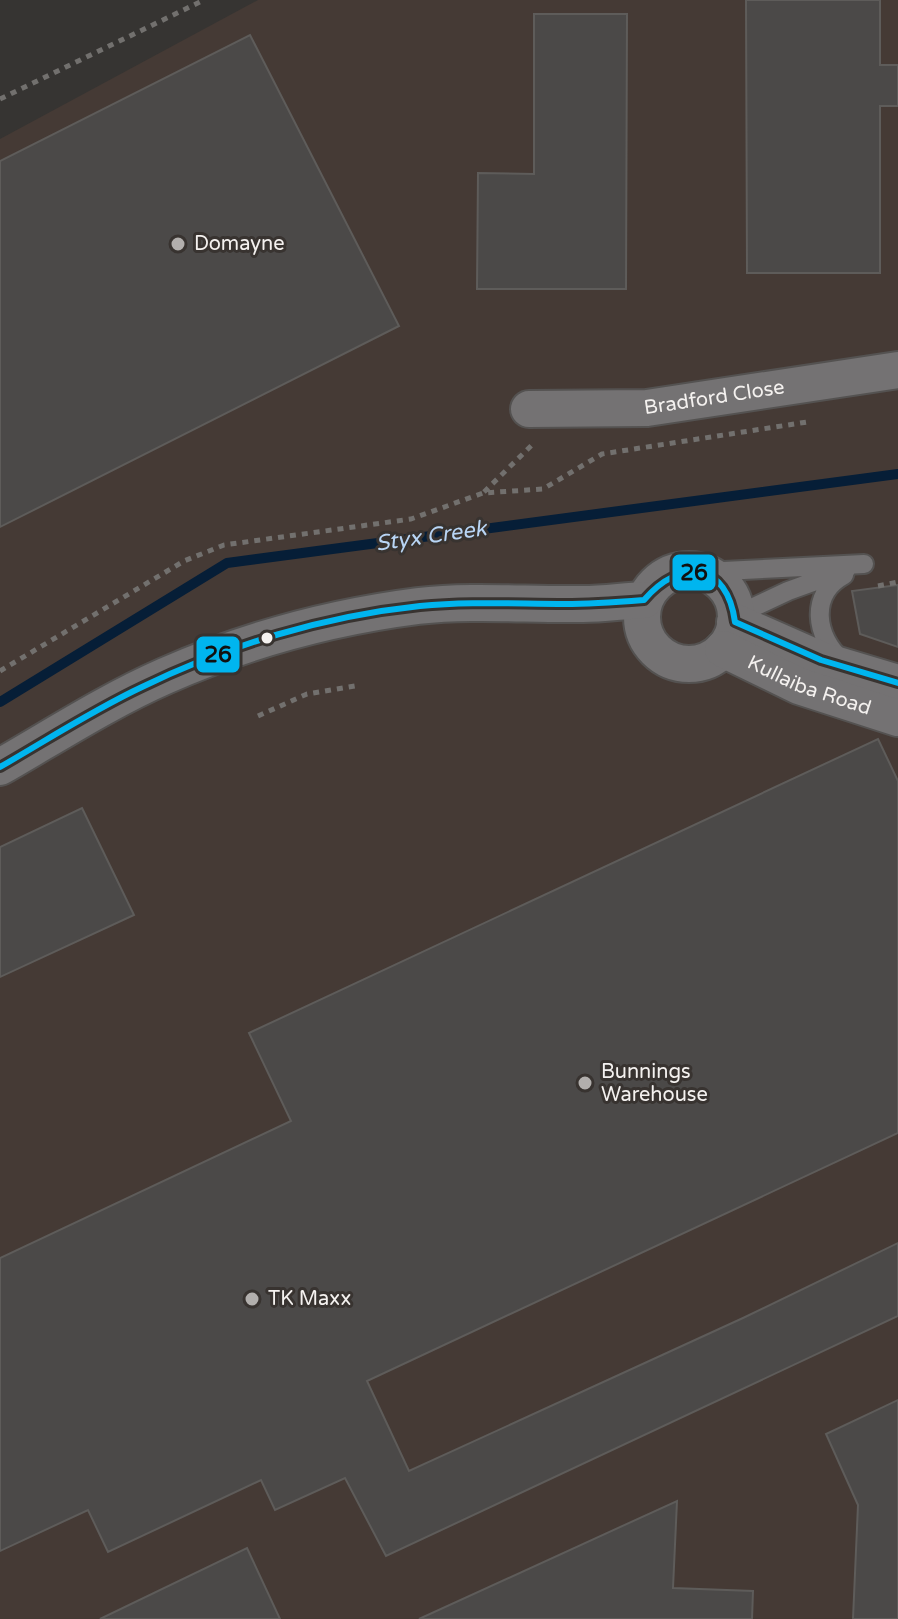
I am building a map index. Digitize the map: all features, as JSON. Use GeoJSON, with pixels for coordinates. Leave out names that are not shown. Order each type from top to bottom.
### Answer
{"type":"FeatureCollection","features":[{"type":"Feature","properties":{"kind":"street","name":"Bradford Close"},"geometry":{"type":"LineString","coordinates":[[529,409],[647,408],[898,370]]}},
{"type":"Feature","properties":{"kind":"street"},"geometry":{"type":"LineString","coordinates":[[647,639],[641,612],[644,600],[656,584],[674,572],[703,572],[724,586],[732,598],[731,629]]}},
{"type":"Feature","properties":{"kind":"street","name":"Kullaiba Road"},"geometry":{"type":"LineString","coordinates":[[0,767],[165,676],[247,644],[335,621],[418,606],[505,601],[583,605],[644,600]]}},
{"type":"Feature","properties":{"kind":"street","name":"Kullaiba Road"},"geometry":{"type":"LineString","coordinates":[[583,605],[647,639],[650,646],[671,660],[683,663],[709,659],[731,629]]}},
{"type":"Feature","properties":{"kind":"street","name":"Kullaiba Road"},"geometry":{"type":"LineString","coordinates":[[731,629],[898,683]]}},
{"type":"Feature","properties":{"kind":"street","name":"Kullaiba Road"},"geometry":{"type":"LineString","coordinates":[[731,629],[799,686],[898,718]]}},
{"type":"Feature","properties":{"kind":"lane"},"geometry":{"type":"LineString","coordinates":[[703,572],[864,564]]}},
{"type":"Feature","properties":{"kind":"lane"},"geometry":{"type":"LineString","coordinates":[[731,629],[788,591],[864,564]]}},
{"type":"Feature","properties":{"kind":"lane"},"geometry":{"type":"LineString","coordinates":[[850,668],[831,650],[820,629],[821,602],[834,581],[864,564]]}},
{"type":"Feature","properties":{"kind":"path"},"geometry":{"type":"LineString","coordinates":[[0,99],[204,0]]}},
{"type":"Feature","properties":{"kind":"path"},"geometry":{"type":"LineString","coordinates":[[483,493],[570,407]]}},
{"type":"Feature","properties":{"kind":"path"},"geometry":{"type":"LineString","coordinates":[[0,671],[184,561],[224,545],[411,519],[483,493],[543,489],[602,454],[820,420]]}},
{"type":"Feature","properties":{"kind":"path"},"geometry":{"type":"LineString","coordinates":[[871,587],[898,582]]}},
{"type":"Feature","properties":{"kind":"path"},"geometry":{"type":"LineString","coordinates":[[258,716],[307,694],[355,686]]}},
{"type":"Feature","properties":{"kind":"shaded area"},"geometry":{"type":"Polygon","coordinates":[[[258,0],[898,0],[898,1619],[0,1619],[0,139],[258,0]]]}},
{"type":"Feature","properties":{"kind":"building"},"geometry":{"type":"Polygon","coordinates":[[[746,0],[880,0],[880,65],[898,65],[898,106],[880,106],[880,273],[747,273],[746,0]]]}},
{"type":"Feature","properties":{"kind":"building"},"geometry":{"type":"Polygon","coordinates":[[[534,14],[627,14],[626,289],[477,289],[478,173],[534,174],[534,14]]]}},
{"type":"Feature","properties":{"kind":"building","name":"Domayne"},"geometry":{"type":"Polygon","coordinates":[[[250,35],[399,326],[0,527],[0,161],[250,35]]]}},
{"type":"Feature","properties":{"kind":"building"},"geometry":{"type":"Polygon","coordinates":[[[898,585],[898,647],[860,634],[852,591],[898,585]]]}},
{"type":"Feature","properties":{"kind":"building"},"geometry":{"type":"Polygon","coordinates":[[[878,739],[898,781],[898,1133],[367,1381],[409,1471],[743,1318],[898,1243],[898,1316],[386,1556],[345,1478],[275,1510],[261,1480],[108,1552],[88,1510],[0,1551],[0,1258],[291,1121],[249,1033],[878,739]]]}},
{"type":"Feature","properties":{"kind":"building"},"geometry":{"type":"Polygon","coordinates":[[[82,808],[134,915],[0,977],[0,847],[82,808]]]}},
{"type":"Feature","properties":{"kind":"building"},"geometry":{"type":"Polygon","coordinates":[[[898,1400],[898,1619],[853,1619],[858,1505],[826,1434],[898,1400]]]}},
{"type":"Feature","properties":{"kind":"building"},"geometry":{"type":"Polygon","coordinates":[[[677,1501],[673,1588],[753,1591],[752,1619],[419,1619],[677,1501]]]}},
{"type":"Feature","properties":{"kind":"building"},"geometry":{"type":"Polygon","coordinates":[[[247,1548],[280,1619],[100,1619],[247,1548]]]}},
{"type":"Feature","properties":{"kind":"waterway","name":"Styx Creek"},"geometry":{"type":"LineString","coordinates":[[0,702],[227,563],[898,474]]}},
{"type":"Feature","properties":{"kind":"transit line","name":"26"},"geometry":{"type":"LineString","coordinates":[[0,767],[142,687],[208,658],[278,634],[349,617],[420,606],[585,604],[644,600],[658,586],[687,572],[700,572],[723,587],[735,622],[821,660],[898,683]]}},
{"type":"Feature","properties":{"kind":"place","name":"Domayne"},"geometry":{"type":"Point","coordinates":[178,244]}},
{"type":"Feature","properties":{"kind":"place","name":"Bunnings Warehouse"},"geometry":{"type":"Point","coordinates":[585,1083]}},
{"type":"Feature","properties":{"kind":"place","name":"TK Maxx"},"geometry":{"type":"Point","coordinates":[252,1299]}}]}
